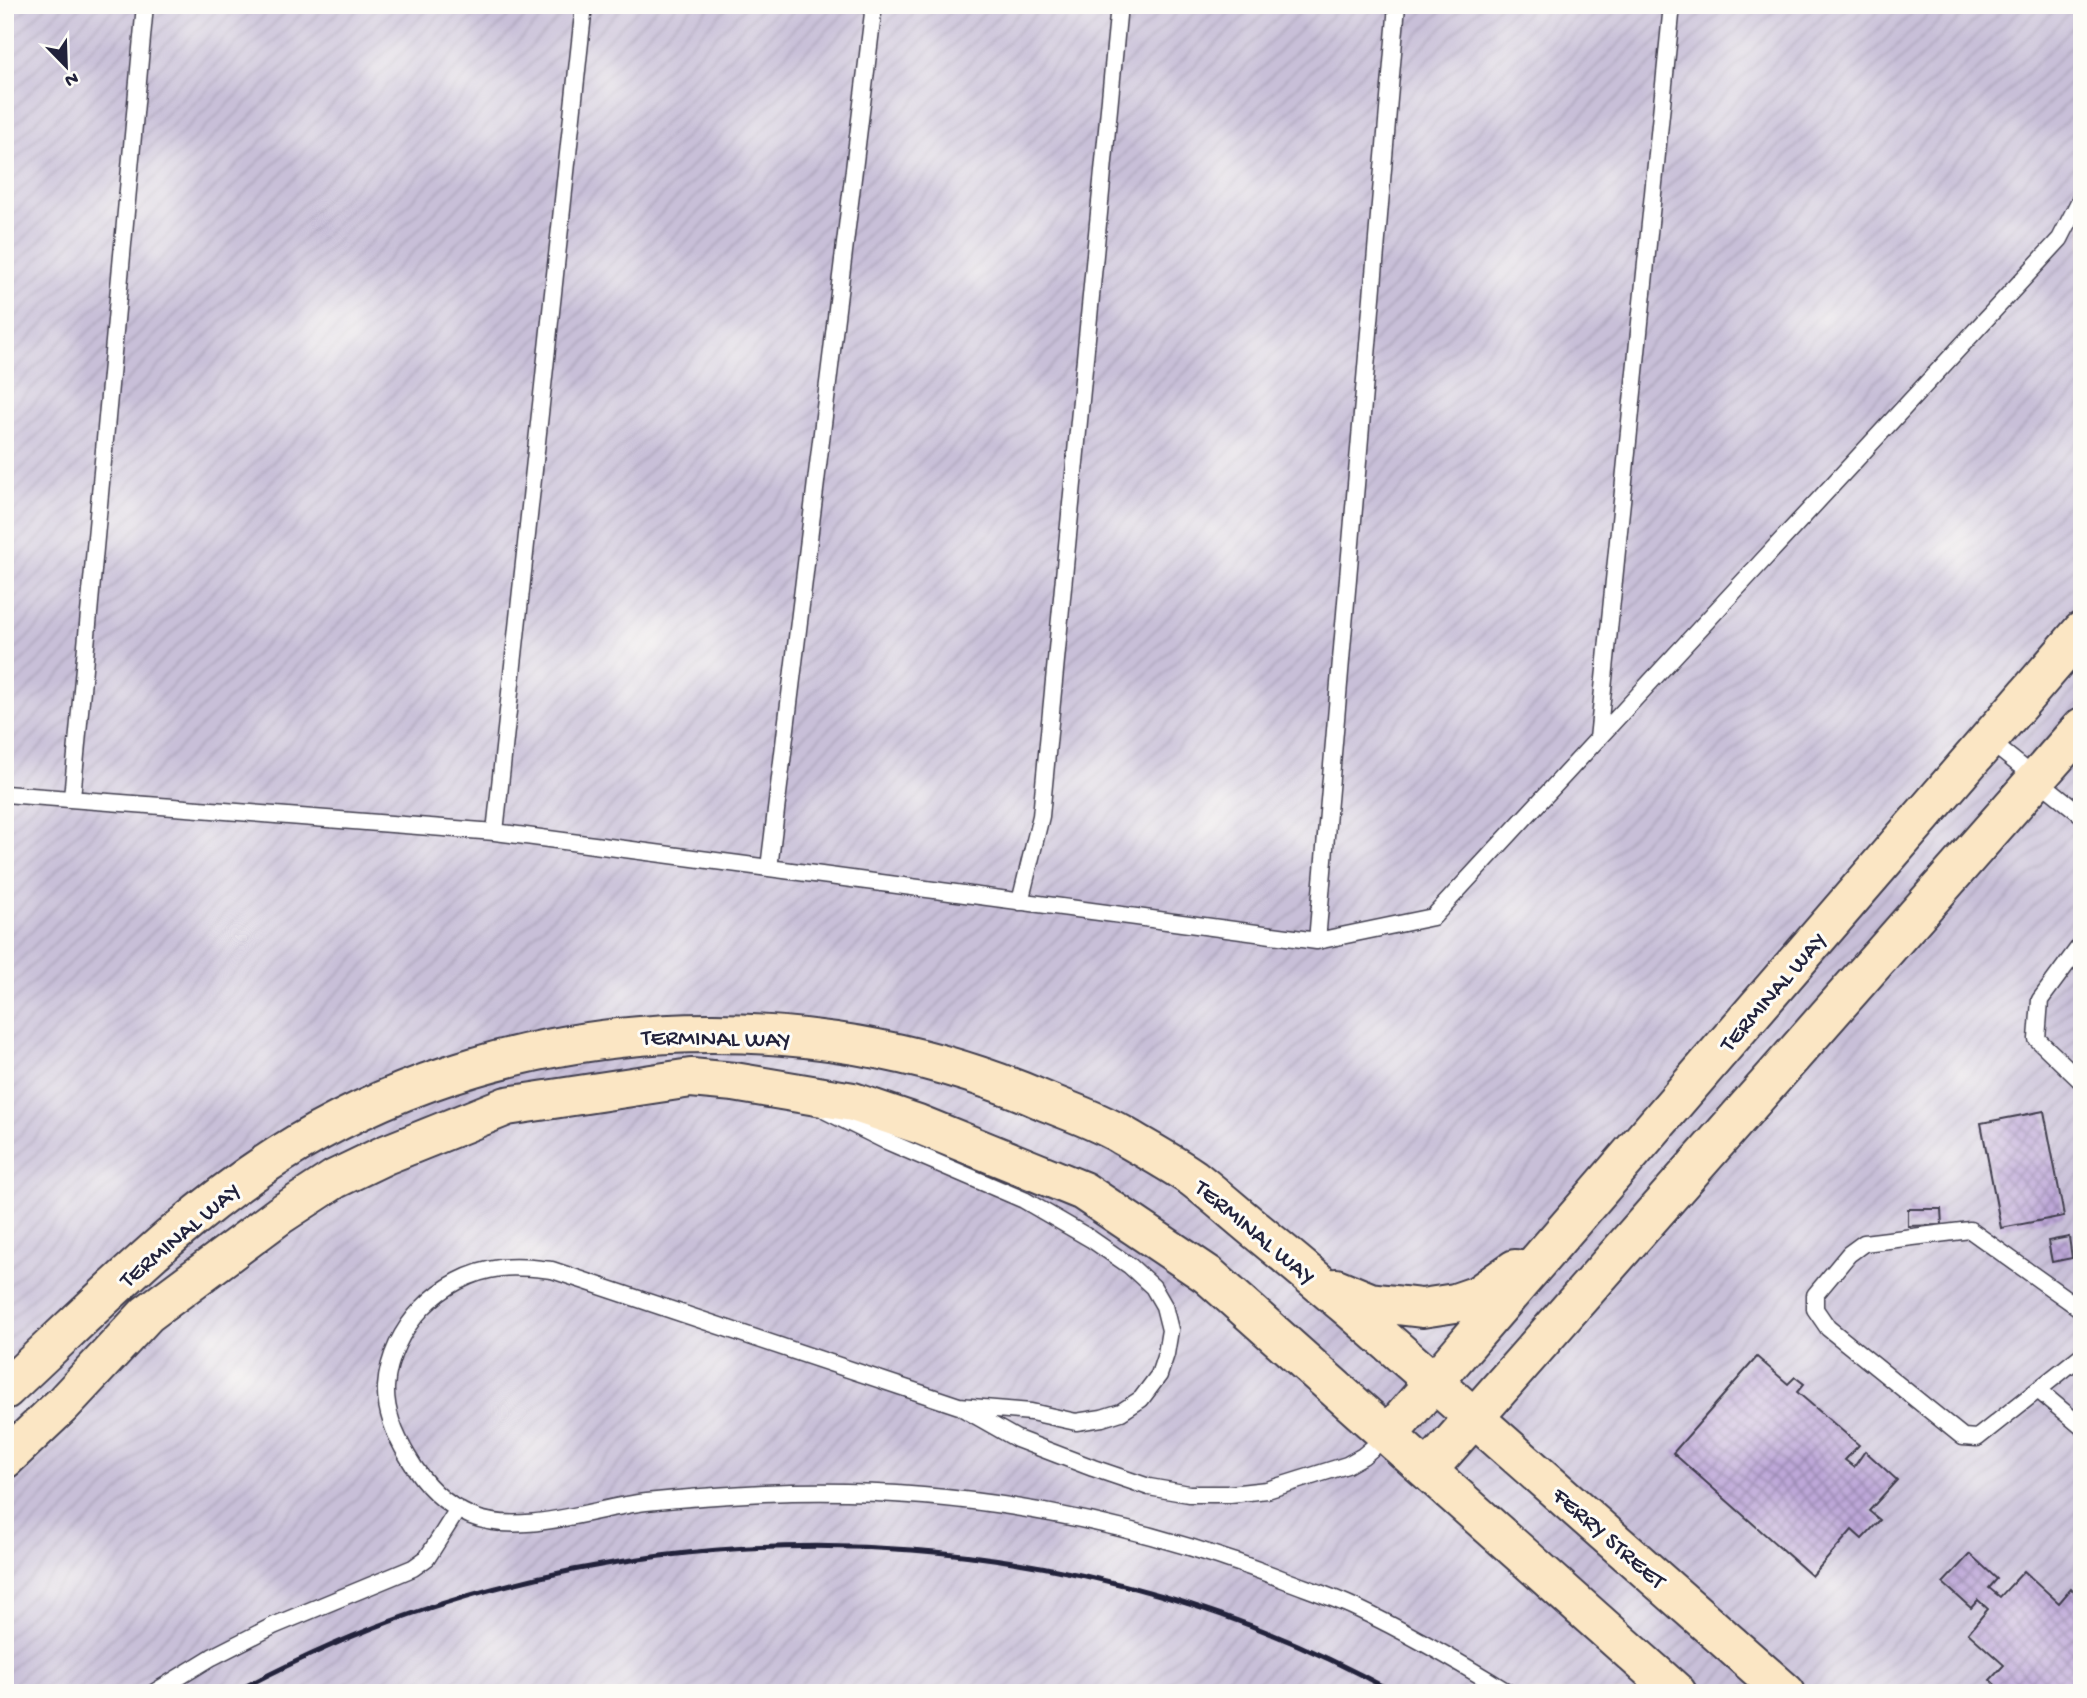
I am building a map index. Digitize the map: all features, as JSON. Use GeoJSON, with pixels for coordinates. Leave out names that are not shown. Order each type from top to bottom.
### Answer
{"type":"FeatureCollection","features":[{"type":"Feature","properties":{"kind":"main road","name":"TERMINAL WAY"},"geometry":{"type":"LineString","coordinates":[[1389,1434],[2082,631]]}},
{"type":"Feature","properties":{"kind":"main road"},"geometry":{"type":"LineString","coordinates":[[1428,1470],[1476,1419],[2082,726]]}},
{"type":"Feature","properties":{"kind":"main road","name":"TERMINAL WAY"},"geometry":{"type":"LineString","coordinates":[[5,1390],[167,1240],[216,1199],[302,1141],[385,1100],[441,1079],[527,1053],[591,1040],[640,1035],[737,1033],[793,1036],[865,1045],[938,1063],[1013,1087],[1114,1130],[1192,1178],[1434,1382]]}},
{"type":"Feature","properties":{"kind":"main road"},"geometry":{"type":"LineString","coordinates":[[5,1459],[62,1405],[147,1314],[280,1215],[335,1179],[385,1155],[507,1106],[691,1078],[784,1089],[853,1102],[918,1124],[1083,1191],[1208,1275],[1677,1693]]}},
{"type":"Feature","properties":{"kind":"main road"},"geometry":{"type":"LineString","coordinates":[[1314,1279],[1370,1302],[1422,1308],[1455,1303],[1478,1295],[1554,1242]]}},
{"type":"Feature","properties":{"kind":"main road","name":"FERRY STREET"},"geometry":{"type":"LineString","coordinates":[[1434,1382],[1786,1693]]}},
{"type":"Feature","properties":{"kind":"lane"},"geometry":{"type":"LineString","coordinates":[[72,798],[145,5]]}},
{"type":"Feature","properties":{"kind":"lane"},"geometry":{"type":"LineString","coordinates":[[495,832],[584,5]]}},
{"type":"Feature","properties":{"kind":"lane"},"geometry":{"type":"LineString","coordinates":[[769,868],[874,5]]}},
{"type":"Feature","properties":{"kind":"lane"},"geometry":{"type":"LineString","coordinates":[[1020,902],[1041,816],[1119,5]]}},
{"type":"Feature","properties":{"kind":"lane"},"geometry":{"type":"LineString","coordinates":[[1317,941],[1397,5]]}},
{"type":"Feature","properties":{"kind":"lane"},"geometry":{"type":"LineString","coordinates":[[1598,739],[1672,5]]}},
{"type":"Feature","properties":{"kind":"lane"},"geometry":{"type":"LineString","coordinates":[[5,794],[495,832],[1317,941],[1433,917],[2060,239],[2082,196]]}},
{"type":"Feature","properties":{"kind":"lane"},"geometry":{"type":"LineString","coordinates":[[1988,740],[2082,815]]}},
{"type":"Feature","properties":{"kind":"lane"},"geometry":{"type":"LineString","coordinates":[[2082,943],[2040,1000],[2037,1039],[2082,1082]]}},
{"type":"Feature","properties":{"kind":"lane"},"geometry":{"type":"LineString","coordinates":[[784,1089],[884,1140],[1024,1200],[1091,1239],[1130,1266],[1153,1287],[1164,1306],[1170,1330],[1166,1354],[1158,1375],[1142,1399],[1121,1412],[1076,1422],[1031,1412],[959,1406]]}},
{"type":"Feature","properties":{"kind":"lane"},"geometry":{"type":"LineString","coordinates":[[2082,1310],[1970,1230],[1864,1243],[1849,1254],[1815,1295],[1815,1309],[1828,1328],[1963,1437],[1977,1437],[2082,1355]]}},
{"type":"Feature","properties":{"kind":"lane"},"geometry":{"type":"LineString","coordinates":[[1389,1434],[1363,1456],[1347,1465],[1277,1487],[1230,1494],[1189,1494],[1149,1487],[1029,1444],[959,1406],[552,1270],[523,1267],[497,1268],[457,1283],[431,1300],[414,1316],[401,1338],[390,1365],[386,1388],[393,1427],[416,1472],[431,1490],[458,1509],[490,1522],[541,1521],[644,1502],[793,1492],[904,1494],[1053,1512],[1134,1530],[1222,1556],[1352,1606],[1449,1656],[1509,1693]]}},
{"type":"Feature","properties":{"kind":"lane"},"geometry":{"type":"LineString","coordinates":[[2038,1390],[2082,1427]]}},
{"type":"Feature","properties":{"kind":"lane"},"geometry":{"type":"LineString","coordinates":[[153,1693],[212,1657],[272,1626],[414,1568],[427,1558],[458,1509]]}},
{"type":"Feature","properties":{"kind":"shaded area"},"geometry":{"type":"Polygon","coordinates":[[[5,5],[2082,5],[2082,1693],[5,1693],[5,5]]]}},
{"type":"Feature","properties":{"kind":"building"},"geometry":{"type":"Polygon","coordinates":[[[2044,1111],[2064,1216],[2001,1228],[1981,1123],[2044,1111]]]}},
{"type":"Feature","properties":{"kind":"building"},"geometry":{"type":"Polygon","coordinates":[[[1908,1209],[1941,1209],[1942,1225],[1908,1226],[1908,1209]]]}},
{"type":"Feature","properties":{"kind":"building"},"geometry":{"type":"Polygon","coordinates":[[[2069,1237],[2072,1258],[2052,1262],[2048,1241],[2069,1237]]]}},
{"type":"Feature","properties":{"kind":"building"},"geometry":{"type":"Polygon","coordinates":[[[1757,1357],[1788,1384],[1795,1377],[1804,1384],[1797,1392],[1859,1445],[1845,1460],[1854,1467],[1865,1451],[1897,1480],[1869,1511],[1880,1520],[1862,1539],[1852,1530],[1812,1576],[1673,1453],[1757,1357]]]}},
{"type":"Feature","properties":{"kind":"building"},"geometry":{"type":"Polygon","coordinates":[[[1970,1554],[1997,1579],[1989,1588],[2000,1597],[2024,1571],[2059,1603],[2071,1589],[2082,1599],[2082,1693],[2066,1689],[2052,1693],[2004,1693],[1990,1680],[2004,1665],[1968,1633],[1988,1609],[1978,1600],[1971,1608],[1943,1583],[1970,1554]]]}},
{"type":"Feature","properties":{"kind":"railway"},"geometry":{"type":"LineString","coordinates":[[233,1693],[320,1650],[388,1622],[533,1579],[658,1556],[785,1547],[912,1550],[1038,1566],[1161,1595],[1281,1638],[1395,1693]]}}]}
